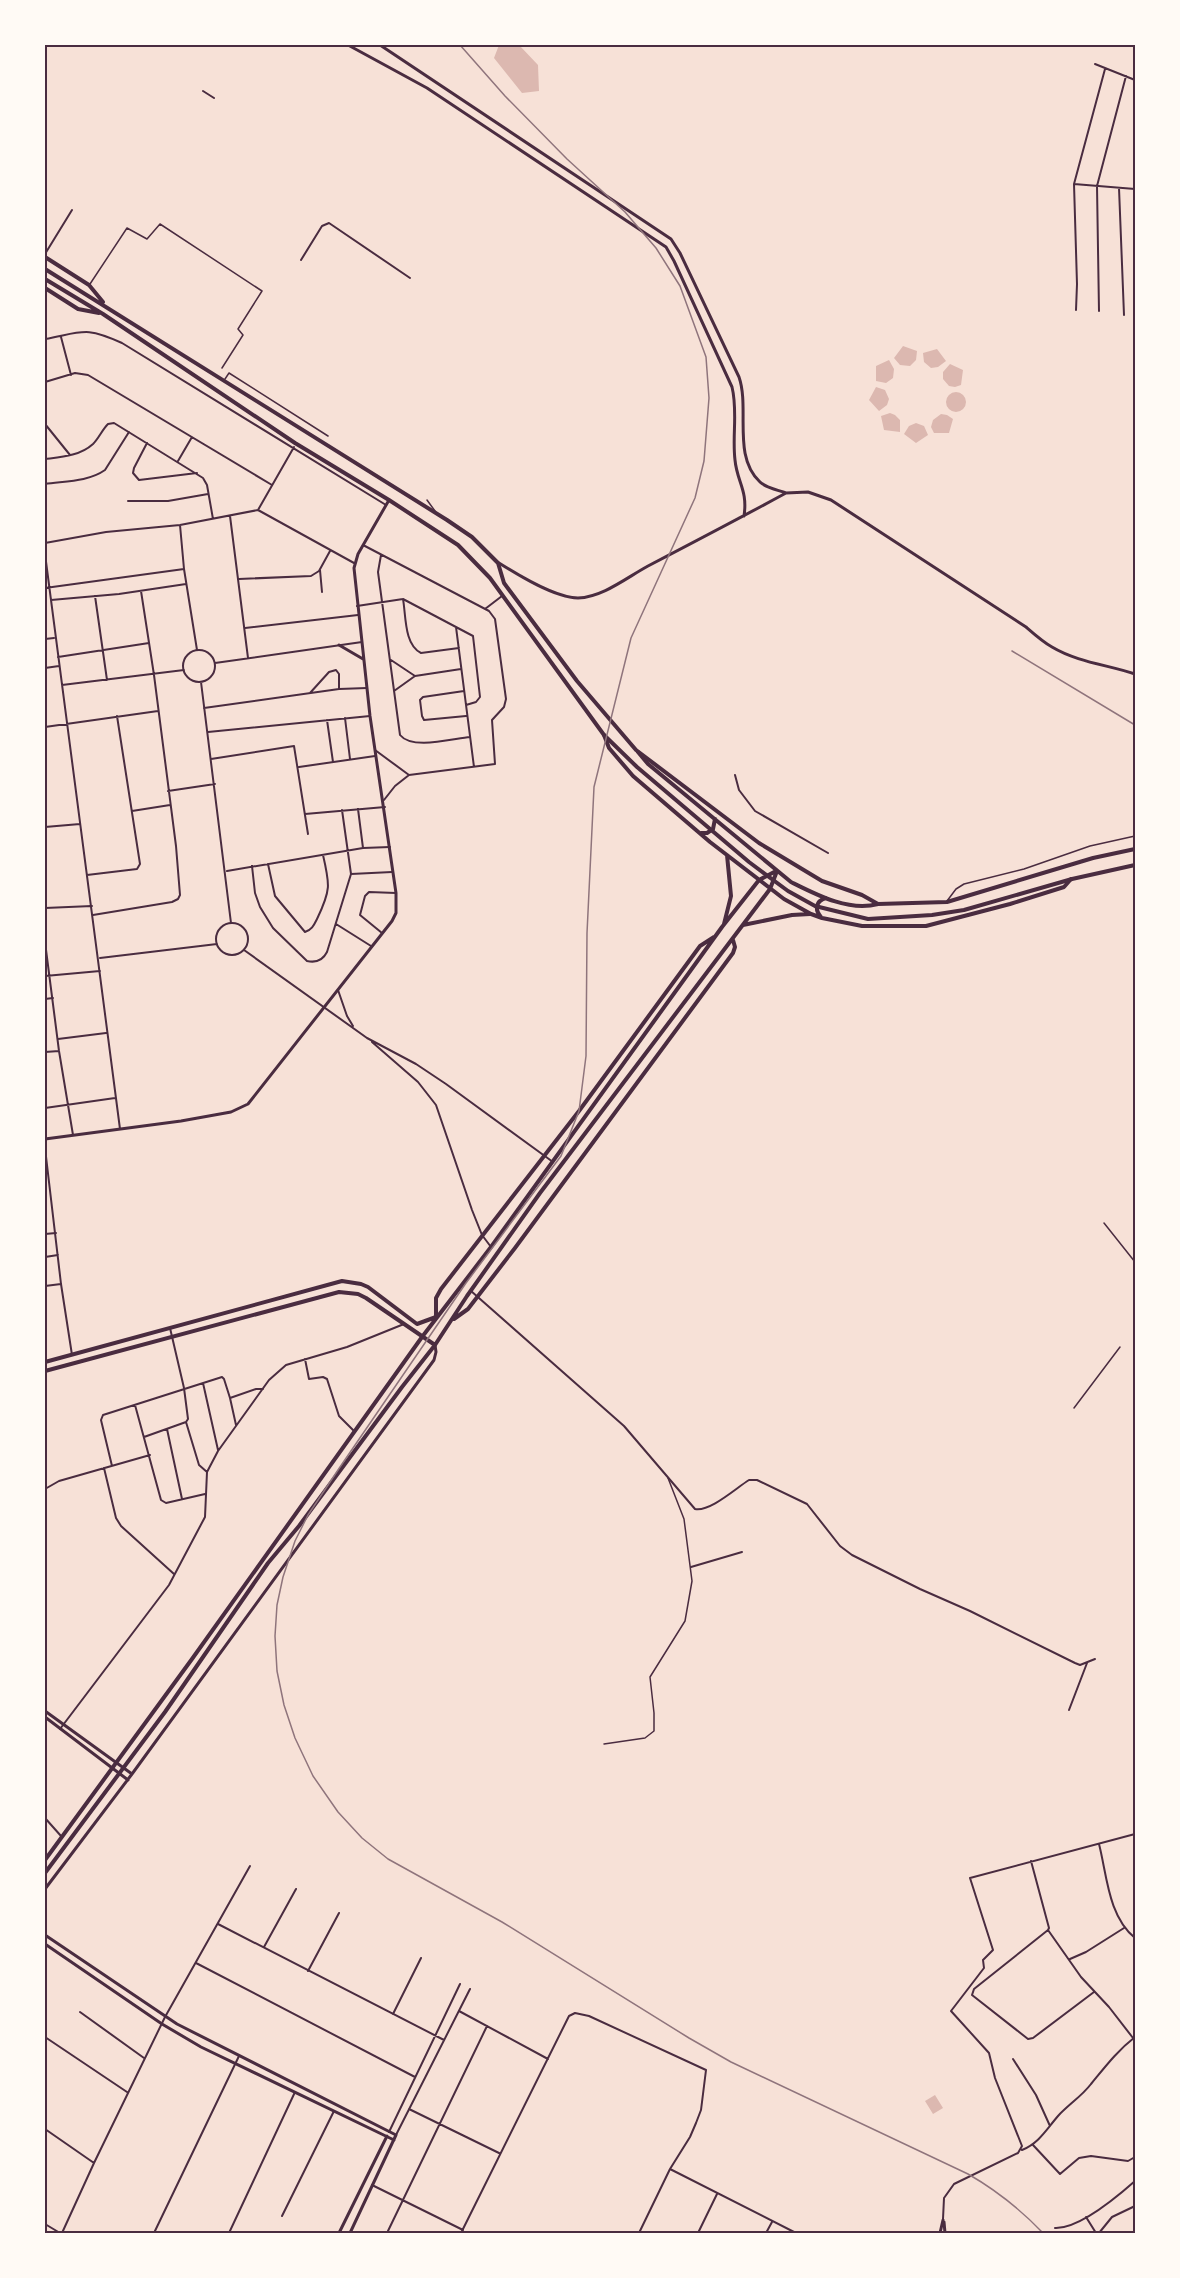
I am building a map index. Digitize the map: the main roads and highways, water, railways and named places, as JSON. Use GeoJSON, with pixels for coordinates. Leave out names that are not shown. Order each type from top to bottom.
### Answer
{"type":"FeatureCollection","features":[{"type":"Feature","properties":{"kind":"main road"},"geometry":{"type":"LineString","coordinates":[[45,256],[89,285],[106,305]]}},
{"type":"Feature","properties":{"kind":"main road"},"geometry":{"type":"LineString","coordinates":[[45,269],[106,305],[471,537],[496,561],[504,583],[577,681],[648,764],[792,882],[828,898],[857,907],[946,902],[1093,858],[1135,849]]}},
{"type":"Feature","properties":{"kind":"main road"},"geometry":{"type":"LineString","coordinates":[[45,279],[103,314],[295,446],[389,500],[458,545],[490,578],[604,735],[637,767],[748,862],[788,891],[815,906],[868,919],[904,919],[964,910],[1034,889],[1135,865]]}},
{"type":"Feature","properties":{"kind":"main road"},"geometry":{"type":"LineString","coordinates":[[45,288],[78,309],[103,314]]}},
{"type":"Feature","properties":{"kind":"main road"},"geometry":{"type":"LineString","coordinates":[[604,735],[609,748],[633,776],[698,831],[770,889],[811,914],[822,918],[862,926],[926,926],[1064,887],[1072,879]]}},
{"type":"Feature","properties":{"kind":"main road"},"geometry":{"type":"LineString","coordinates":[[636,750],[785,861],[822,881],[862,895],[879,904]]}},
{"type":"Feature","properties":{"kind":"main road"},"geometry":{"type":"LineString","coordinates":[[698,831],[709,832],[715,819]]}},
{"type":"Feature","properties":{"kind":"main road"},"geometry":{"type":"LineString","coordinates":[[723,927],[731,896],[727,855]]}},
{"type":"Feature","properties":{"kind":"main road"},"geometry":{"type":"LineString","coordinates":[[45,1860],[436,1317],[491,1248],[717,935],[759,880],[777,871]]}},
{"type":"Feature","properties":{"kind":"main road"},"geometry":{"type":"LineString","coordinates":[[45,1873],[165,1712],[268,1563],[299,1526],[435,1345],[547,1185],[770,889],[777,871]]}},
{"type":"Feature","properties":{"kind":"main road"},"geometry":{"type":"LineString","coordinates":[[822,918],[817,911],[817,906],[822,900],[828,898]]}},
{"type":"Feature","properties":{"kind":"main road"},"geometry":{"type":"LineString","coordinates":[[743,925],[792,915],[811,914]]}},
{"type":"Feature","properties":{"kind":"main road"},"geometry":{"type":"LineString","coordinates":[[436,1317],[438,1293],[579,1111],[700,946],[717,935]]}},
{"type":"Feature","properties":{"kind":"main road"},"geometry":{"type":"LineString","coordinates":[[451,1321],[468,1309],[733,953],[735,947],[732,939]]}},
{"type":"Feature","properties":{"kind":"main road"},"geometry":{"type":"LineString","coordinates":[[45,1362],[342,1281],[368,1287],[415,1323],[422,1323],[436,1317]]}},
{"type":"Feature","properties":{"kind":"main road"},"geometry":{"type":"LineString","coordinates":[[45,1371],[339,1292],[358,1294],[366,1298],[435,1345]]}},
{"type":"Feature","properties":{"kind":"railway"},"geometry":{"type":"LineString","coordinates":[[460,45],[505,96],[567,159],[625,212],[656,248],[680,286],[706,357],[709,398],[704,461],[695,498],[631,638],[594,787],[587,933],[586,1056],[579,1111],[561,1156],[466,1283],[308,1515],[295,1541],[283,1577],[277,1605],[275,1636],[277,1671],[284,1705],[295,1738],[313,1776],[338,1812],[362,1838],[388,1859],[502,1922],[731,2062],[968,2174],[1007,2200],[1043,2233]]}},
{"type":"Feature","properties":{"kind":"railway"},"geometry":{"type":"LineString","coordinates":[[1012,651],[1135,725]]}}]}
